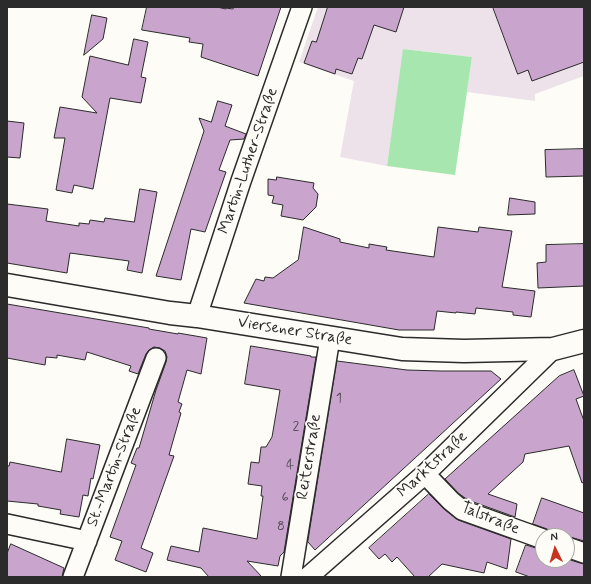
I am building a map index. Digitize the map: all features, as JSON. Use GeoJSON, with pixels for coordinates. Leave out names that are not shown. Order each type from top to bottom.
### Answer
{"type":"FeatureCollection","features":[{"type":"Feature","properties":{"kind":"main road","name":"Viersener Straße"},"geometry":{"type":"LineString","coordinates":[[7,285],[170,313],[402,349],[464,351],[552,349],[584,341]]}},
{"type":"Feature","properties":{"kind":"street","name":"Martin-Luther-Straße"},"geometry":{"type":"LineString","coordinates":[[197,316],[241,182],[302,7]]}},
{"type":"Feature","properties":{"kind":"street","name":"Reiterstraße"},"geometry":{"type":"LineString","coordinates":[[291,577],[330,338]]}},
{"type":"Feature","properties":{"kind":"street","name":"Marktstraße"},"geometry":{"type":"LineString","coordinates":[[308,577],[425,474],[552,349]]}},
{"type":"Feature","properties":{"kind":"street","name":"St.-Martin-Straße"},"geometry":{"type":"LineString","coordinates":[[73,577],[156,358]]}},
{"type":"Feature","properties":{"kind":"street","name":"Talstraße"},"geometry":{"type":"LineString","coordinates":[[425,474],[451,501],[462,510],[535,536]]}},
{"type":"Feature","properties":{"kind":"street"},"geometry":{"type":"LineString","coordinates":[[7,524],[87,540]]}},
{"type":"Feature","properties":{"kind":"shaded area"},"geometry":{"type":"Polygon","coordinates":[[[318,7],[584,7],[584,76],[535,94],[535,101],[467,92],[472,57],[404,49],[387,166],[340,157],[354,81],[299,62],[318,7]]]}},
{"type":"Feature","properties":{"kind":"green space"},"geometry":{"type":"Polygon","coordinates":[[[403,49],[472,57],[455,175],[387,166],[403,49]]]}},
{"type":"Feature","properties":{"kind":"building"},"geometry":{"type":"Polygon","coordinates":[[[147,7],[217,7],[233,9],[234,7],[281,7],[258,76],[201,57],[203,44],[189,42],[190,38],[142,30],[147,7]]]}},
{"type":"Feature","properties":{"kind":"building"},"geometry":{"type":"Polygon","coordinates":[[[328,7],[404,7],[396,32],[374,25],[362,59],[358,58],[352,74],[336,69],[335,74],[304,63],[312,41],[316,42],[328,7]]]}},
{"type":"Feature","properties":{"kind":"building"},"geometry":{"type":"Polygon","coordinates":[[[493,7],[584,7],[584,62],[532,81],[528,70],[518,74],[493,7]]]}},
{"type":"Feature","properties":{"kind":"building"},"geometry":{"type":"Polygon","coordinates":[[[92,15],[107,18],[103,39],[84,55],[92,15]]]}},
{"type":"Feature","properties":{"kind":"building"},"geometry":{"type":"Polygon","coordinates":[[[134,39],[148,42],[141,77],[146,78],[141,103],[110,98],[93,189],[74,185],[72,193],[56,190],[65,138],[54,138],[60,107],[97,113],[82,97],[90,56],[128,65],[134,39]]]}},
{"type":"Feature","properties":{"kind":"building"},"geometry":{"type":"Polygon","coordinates":[[[218,101],[232,105],[225,126],[246,134],[244,139],[230,140],[219,170],[226,172],[205,232],[191,229],[181,280],[156,276],[204,131],[199,118],[211,122],[218,101]]]}},
{"type":"Feature","properties":{"kind":"building"},"geometry":{"type":"Polygon","coordinates":[[[7,121],[24,123],[20,158],[7,157],[7,121]]]}},
{"type":"Feature","properties":{"kind":"building"},"geometry":{"type":"Polygon","coordinates":[[[584,149],[584,176],[546,177],[545,150],[584,149]]]}},
{"type":"Feature","properties":{"kind":"building"},"geometry":{"type":"Polygon","coordinates":[[[277,177],[314,183],[313,188],[318,194],[316,207],[303,220],[281,216],[283,205],[272,203],[274,196],[268,195],[268,179],[276,180],[277,177]]]}},
{"type":"Feature","properties":{"kind":"building"},"geometry":{"type":"Polygon","coordinates":[[[140,189],[157,192],[142,273],[127,270],[129,261],[70,253],[67,273],[7,263],[7,204],[48,209],[46,221],[79,226],[79,223],[89,224],[90,220],[104,222],[105,218],[134,222],[140,189]]]}},
{"type":"Feature","properties":{"kind":"building"},"geometry":{"type":"Polygon","coordinates":[[[510,198],[535,202],[535,214],[508,215],[510,198]]]}},
{"type":"Feature","properties":{"kind":"building"},"geometry":{"type":"Polygon","coordinates":[[[304,227],[340,239],[340,242],[369,248],[369,244],[387,247],[386,250],[434,257],[438,227],[478,232],[479,227],[512,231],[502,287],[535,291],[531,317],[513,315],[513,312],[476,308],[475,314],[437,311],[434,330],[399,330],[244,303],[256,279],[264,281],[265,277],[273,278],[298,260],[304,227]]]}},
{"type":"Feature","properties":{"kind":"building"},"geometry":{"type":"Polygon","coordinates":[[[584,244],[584,286],[538,288],[537,263],[546,262],[546,245],[584,244]]]}},
{"type":"Feature","properties":{"kind":"building"},"geometry":{"type":"Polygon","coordinates":[[[7,304],[207,338],[201,374],[187,370],[178,402],[182,404],[179,412],[181,413],[169,455],[174,456],[141,548],[153,553],[146,572],[115,560],[122,541],[110,537],[136,465],[131,463],[137,448],[139,448],[166,362],[167,357],[165,351],[154,347],[149,350],[138,374],[129,371],[131,366],[87,352],[85,360],[57,355],[57,358],[46,357],[45,365],[7,358],[7,304]]]}},
{"type":"Feature","properties":{"kind":"building"},"geometry":{"type":"Polygon","coordinates":[[[251,346],[316,357],[284,552],[280,556],[278,566],[247,561],[262,577],[209,577],[201,568],[167,560],[171,546],[199,552],[203,528],[257,539],[263,496],[261,496],[262,486],[248,484],[251,462],[259,463],[261,447],[266,447],[272,437],[280,390],[245,384],[251,346]]]}},
{"type":"Feature","properties":{"kind":"building"},"geometry":{"type":"Polygon","coordinates":[[[337,361],[407,370],[491,371],[501,379],[315,550],[308,542],[337,361]]]}},
{"type":"Feature","properties":{"kind":"building"},"geometry":{"type":"Polygon","coordinates":[[[574,370],[584,396],[576,399],[584,421],[584,482],[582,483],[569,446],[525,454],[523,462],[488,494],[517,504],[515,517],[468,500],[458,493],[445,479],[559,376],[574,370]]]}},
{"type":"Feature","properties":{"kind":"building"},"geometry":{"type":"Polygon","coordinates":[[[67,439],[100,445],[93,479],[91,478],[88,496],[83,495],[79,517],[60,514],[61,510],[38,506],[38,504],[7,501],[7,466],[9,466],[10,462],[61,472],[67,439]]]}},
{"type":"Feature","properties":{"kind":"building"},"geometry":{"type":"Polygon","coordinates":[[[429,494],[458,520],[511,539],[507,569],[487,562],[484,573],[442,564],[428,577],[415,577],[397,557],[392,562],[385,554],[379,559],[369,548],[429,494]]]}},
{"type":"Feature","properties":{"kind":"building"},"geometry":{"type":"Polygon","coordinates":[[[542,498],[584,513],[584,541],[575,538],[575,528],[544,528],[533,524],[542,498]]]}},
{"type":"Feature","properties":{"kind":"building"},"geometry":{"type":"Polygon","coordinates":[[[11,544],[64,568],[62,577],[7,577],[7,554],[11,544]]]}},
{"type":"Feature","properties":{"kind":"building"},"geometry":{"type":"Polygon","coordinates":[[[526,545],[535,548],[535,568],[575,568],[575,561],[584,564],[584,577],[530,577],[516,572],[526,545]]]}}]}
